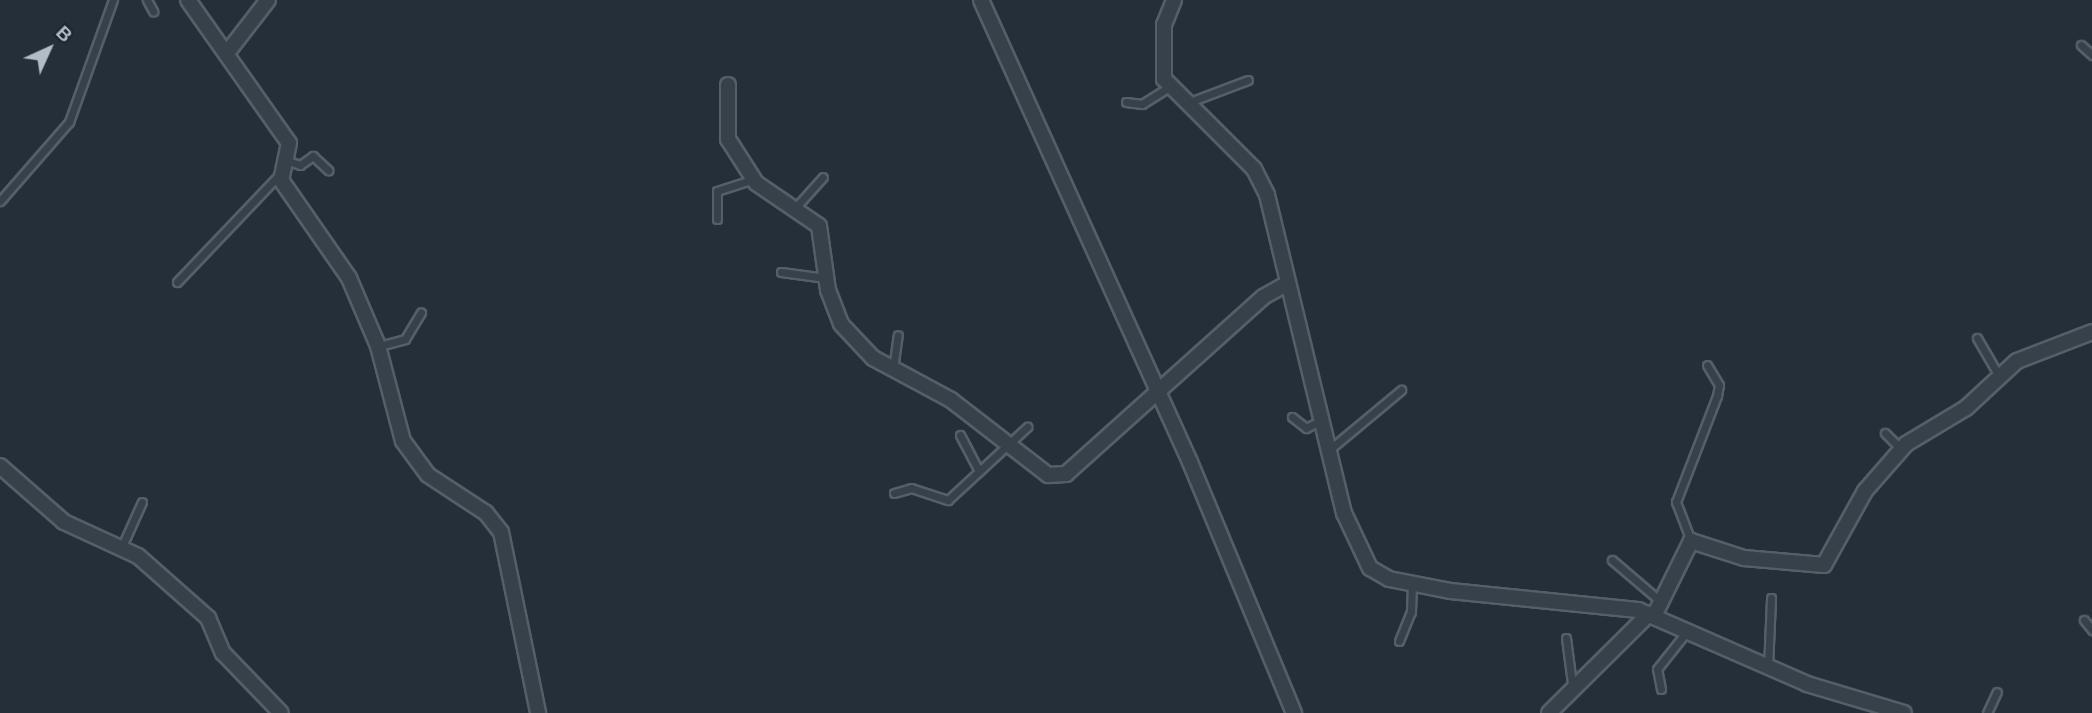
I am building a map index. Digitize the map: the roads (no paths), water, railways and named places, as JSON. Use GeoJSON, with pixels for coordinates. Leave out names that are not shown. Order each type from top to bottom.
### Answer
{"type":"FeatureCollection","features":[{"type":"Feature","properties":{"kind":"street"},"geometry":{"type":"LineString","coordinates":[[188,0],[289,143],[281,180],[349,278],[378,346],[403,441],[428,475],[486,513],[501,532],[538,713]]}},
{"type":"Feature","properties":{"kind":"street"},"geometry":{"type":"LineString","coordinates":[[227,54],[268,0]]}},
{"type":"Feature","properties":{"kind":"street"},"geometry":{"type":"LineString","coordinates":[[981,0],[1158,392],[1294,713]]}},
{"type":"Feature","properties":{"kind":"street"},"geometry":{"type":"LineString","coordinates":[[1174,0],[1162,54],[1169,87],[1183,104],[1254,169],[1267,195],[1285,285],[1344,513],[1370,568],[1412,584],[1651,615],[1688,629],[1768,668],[1904,713]]}},
{"type":"Feature","properties":{"kind":"street"},"geometry":{"type":"LineString","coordinates":[[728,86],[728,139],[752,179],[796,207],[819,226],[827,278],[841,324],[893,370],[951,400],[1048,475],[1062,476],[1262,297],[1285,285]]}},
{"type":"Feature","properties":{"kind":"street"},"geometry":{"type":"LineString","coordinates":[[1557,711],[1651,615],[1661,601],[1691,541],[1744,558],[1824,565],[1865,491],[1901,449],[1966,408],[1999,376],[2033,353],[2092,332]]}},
{"type":"Feature","properties":{"kind":"street"},"geometry":{"type":"LineString","coordinates":[[0,466],[86,536],[123,544],[208,618],[223,653],[281,713]]}},
{"type":"Feature","properties":{"kind":"lane"},"geometry":{"type":"LineString","coordinates":[[0,201],[68,121],[113,0]]}},
{"type":"Feature","properties":{"kind":"lane"},"geometry":{"type":"LineString","coordinates":[[147,0],[153,11]]}},
{"type":"Feature","properties":{"kind":"lane"},"geometry":{"type":"LineString","coordinates":[[2081,45],[2092,55]]}},
{"type":"Feature","properties":{"kind":"lane"},"geometry":{"type":"LineString","coordinates":[[1183,104],[1248,80]]}},
{"type":"Feature","properties":{"kind":"lane"},"geometry":{"type":"LineString","coordinates":[[1126,102],[1142,104],[1169,87]]}},
{"type":"Feature","properties":{"kind":"lane"},"geometry":{"type":"LineString","coordinates":[[177,282],[285,166],[300,165],[313,156],[328,170]]}},
{"type":"Feature","properties":{"kind":"lane"},"geometry":{"type":"LineString","coordinates":[[796,207],[823,177]]}},
{"type":"Feature","properties":{"kind":"lane"},"geometry":{"type":"LineString","coordinates":[[717,219],[717,191],[752,179]]}},
{"type":"Feature","properties":{"kind":"lane"},"geometry":{"type":"LineString","coordinates":[[781,272],[827,278]]}},
{"type":"Feature","properties":{"kind":"lane"},"geometry":{"type":"LineString","coordinates":[[378,346],[405,339],[421,312]]}},
{"type":"Feature","properties":{"kind":"lane"},"geometry":{"type":"LineString","coordinates":[[893,370],[898,335]]}},
{"type":"Feature","properties":{"kind":"lane"},"geometry":{"type":"LineString","coordinates":[[1977,338],[1999,376]]}},
{"type":"Feature","properties":{"kind":"lane"},"geometry":{"type":"LineString","coordinates":[[1691,541],[1676,502],[1717,396],[1719,385],[1707,365]]}},
{"type":"Feature","properties":{"kind":"lane"},"geometry":{"type":"LineString","coordinates":[[1328,451],[1401,390]]}},
{"type":"Feature","properties":{"kind":"lane"},"geometry":{"type":"LineString","coordinates":[[1292,417],[1306,428],[1320,421]]}},
{"type":"Feature","properties":{"kind":"lane"},"geometry":{"type":"LineString","coordinates":[[894,493],[911,488],[948,500],[1027,428]]}},
{"type":"Feature","properties":{"kind":"lane"},"geometry":{"type":"LineString","coordinates":[[1885,433],[1901,449]]}},
{"type":"Feature","properties":{"kind":"lane"},"geometry":{"type":"LineString","coordinates":[[960,435],[979,471]]}},
{"type":"Feature","properties":{"kind":"lane"},"geometry":{"type":"LineString","coordinates":[[123,544],[142,502]]}},
{"type":"Feature","properties":{"kind":"lane"},"geometry":{"type":"LineString","coordinates":[[1612,560],[1661,601]]}},
{"type":"Feature","properties":{"kind":"lane"},"geometry":{"type":"LineString","coordinates":[[1399,641],[1411,612],[1412,584]]}},
{"type":"Feature","properties":{"kind":"lane"},"geometry":{"type":"LineString","coordinates":[[1768,668],[1771,598]]}},
{"type":"Feature","properties":{"kind":"lane"},"geometry":{"type":"LineString","coordinates":[[2084,620],[2092,630]]}},
{"type":"Feature","properties":{"kind":"lane"},"geometry":{"type":"LineString","coordinates":[[1661,689],[1657,669],[1688,629]]}},
{"type":"Feature","properties":{"kind":"lane"},"geometry":{"type":"LineString","coordinates":[[1566,638],[1574,691]]}},
{"type":"Feature","properties":{"kind":"lane"},"geometry":{"type":"LineString","coordinates":[[1987,713],[1997,692]]}}]}
